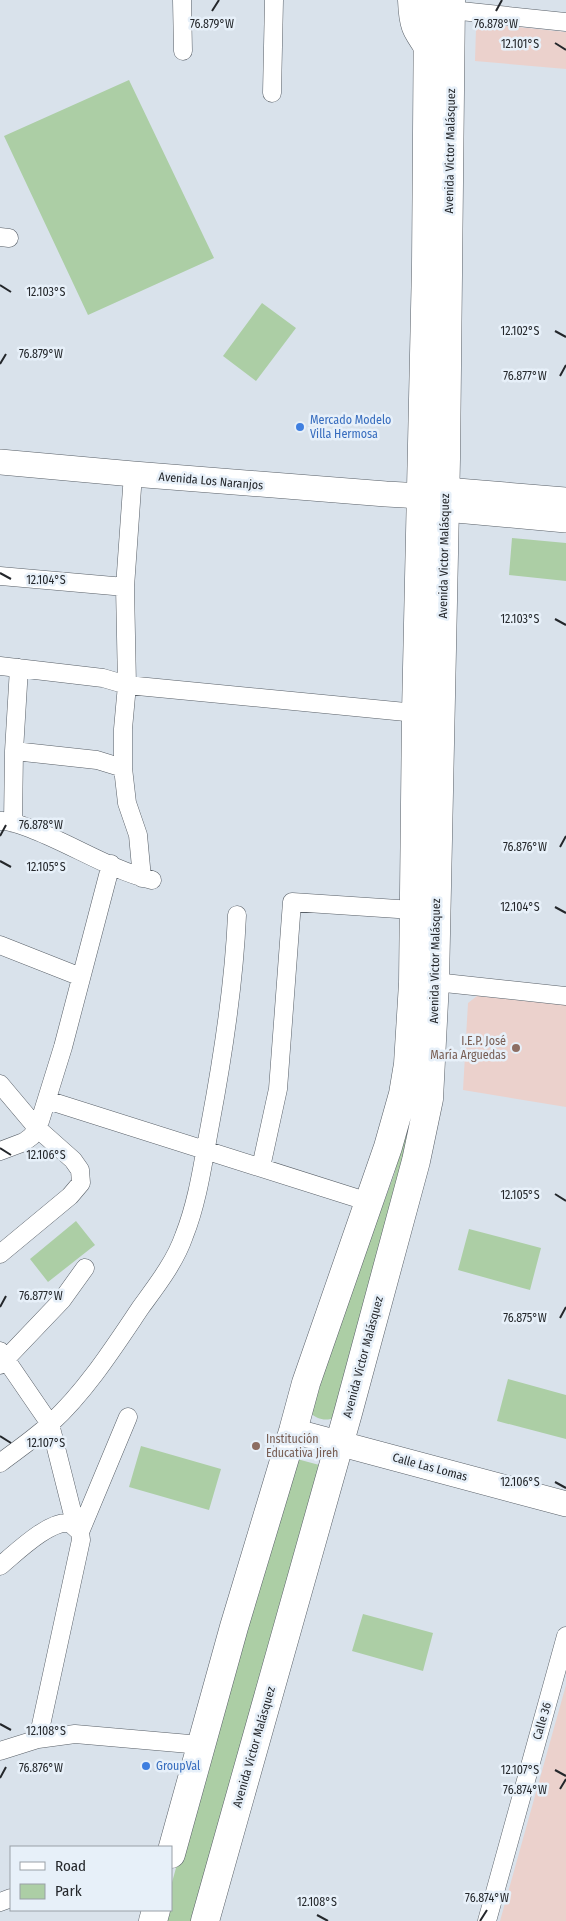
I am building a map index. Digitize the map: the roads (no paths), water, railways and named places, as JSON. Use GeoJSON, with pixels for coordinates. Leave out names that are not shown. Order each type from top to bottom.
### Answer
{"type":"FeatureCollection","features":[{"type":"Feature","properties":{"kind":"main road","name":"Avenida Victor Malásquez"},"geometry":{"type":"LineString","coordinates":[[172,1850],[251,1566],[293,1431],[306,1382],[396,1120],[408,1064],[413,992],[416,714],[437,498],[428,55],[444,3]]}},
{"type":"Feature","properties":{"kind":"main road","name":"Avenida Victor Malásquez"},"geometry":{"type":"LineString","coordinates":[[205,1921],[339,1443],[422,1134],[431,1075],[435,982],[437,498],[444,3]]}},
{"type":"Feature","properties":{"kind":"street"},"geometry":{"type":"LineString","coordinates":[[182,0],[182,51]]}},
{"type":"Feature","properties":{"kind":"street"},"geometry":{"type":"LineString","coordinates":[[272,93],[274,0]]}},
{"type":"Feature","properties":{"kind":"street"},"geometry":{"type":"LineString","coordinates":[[407,0],[408,23],[411,31],[428,55]]}},
{"type":"Feature","properties":{"kind":"street"},"geometry":{"type":"LineString","coordinates":[[444,3],[566,22]]}},
{"type":"Feature","properties":{"kind":"street","name":"Avenida Los Naranjos"},"geometry":{"type":"LineString","coordinates":[[0,462],[376,494],[437,498],[566,500]]}},
{"type":"Feature","properties":{"kind":"street"},"geometry":{"type":"LineString","coordinates":[[19,668],[7,822],[57,839],[147,879],[138,835],[127,803],[123,768],[123,729],[127,685],[125,587],[133,474]]}},
{"type":"Feature","properties":{"kind":"street","name":"Avenida Los Naranjos"},"geometry":{"type":"LineString","coordinates":[[437,498],[566,520]]}},
{"type":"Feature","properties":{"kind":"street"},"geometry":{"type":"LineString","coordinates":[[0,576],[125,587]]}},
{"type":"Feature","properties":{"kind":"street"},"geometry":{"type":"LineString","coordinates":[[0,666],[110,679],[127,685],[416,714]]}},
{"type":"Feature","properties":{"kind":"street"},"geometry":{"type":"LineString","coordinates":[[14,751],[97,760],[123,768]]}},
{"type":"Feature","properties":{"kind":"street"},"geometry":{"type":"LineString","coordinates":[[0,1151],[24,1142],[32,1136],[37,1128],[47,1100],[111,864]]}},
{"type":"Feature","properties":{"kind":"street"},"geometry":{"type":"LineString","coordinates":[[260,1167],[278,1089],[292,902],[413,910]]}},
{"type":"Feature","properties":{"kind":"street"},"geometry":{"type":"LineString","coordinates":[[0,1463],[50,1424],[95,1371],[143,1305],[177,1252],[192,1212],[205,1152],[232,995],[237,915]]}},
{"type":"Feature","properties":{"kind":"street"},"geometry":{"type":"LineString","coordinates":[[0,945],[81,977]]}},
{"type":"Feature","properties":{"kind":"street"},"geometry":{"type":"LineString","coordinates":[[435,982],[566,996]]}},
{"type":"Feature","properties":{"kind":"street"},"geometry":{"type":"LineString","coordinates":[[0,1084],[37,1128],[72,1160],[80,1170],[81,1183],[70,1196],[0,1254]]}},
{"type":"Feature","properties":{"kind":"street"},"geometry":{"type":"LineString","coordinates":[[47,1100],[205,1152],[260,1167],[369,1202]]}},
{"type":"Feature","properties":{"kind":"street"},"geometry":{"type":"LineString","coordinates":[[38,1739],[82,1540],[50,1424],[2,1358],[62,1300],[86,1268]]}},
{"type":"Feature","properties":{"kind":"street"},"geometry":{"type":"LineString","coordinates":[[78,1530],[128,1417]]}},
{"type":"Feature","properties":{"kind":"street","name":"Calle Las Lomas"},"geometry":{"type":"LineString","coordinates":[[293,1431],[566,1504]]}},
{"type":"Feature","properties":{"kind":"street"},"geometry":{"type":"LineString","coordinates":[[0,1566],[51,1527],[64,1522],[70,1523],[78,1530]]}},
{"type":"Feature","properties":{"kind":"street","name":"Calle 36"},"geometry":{"type":"LineString","coordinates":[[487,1921],[566,1636]]}},
{"type":"Feature","properties":{"kind":"street"},"geometry":{"type":"LineString","coordinates":[[0,1751],[38,1739],[62,1735],[88,1735],[202,1745]]}},
{"type":"Feature","properties":{"kind":"place","name":"Mercado Modelo Villa Hermosa"},"geometry":{"type":"Point","coordinates":[300,427]}},
{"type":"Feature","properties":{"kind":"place","name":"I.E.P. José María Arguedas"},"geometry":{"type":"Point","coordinates":[516,1048]}},
{"type":"Feature","properties":{"kind":"place","name":"Institución Educativa Jireh"},"geometry":{"type":"Point","coordinates":[256,1446]}},
{"type":"Feature","properties":{"kind":"place","name":"GroupVal"},"geometry":{"type":"Point","coordinates":[146,1766]}}]}
